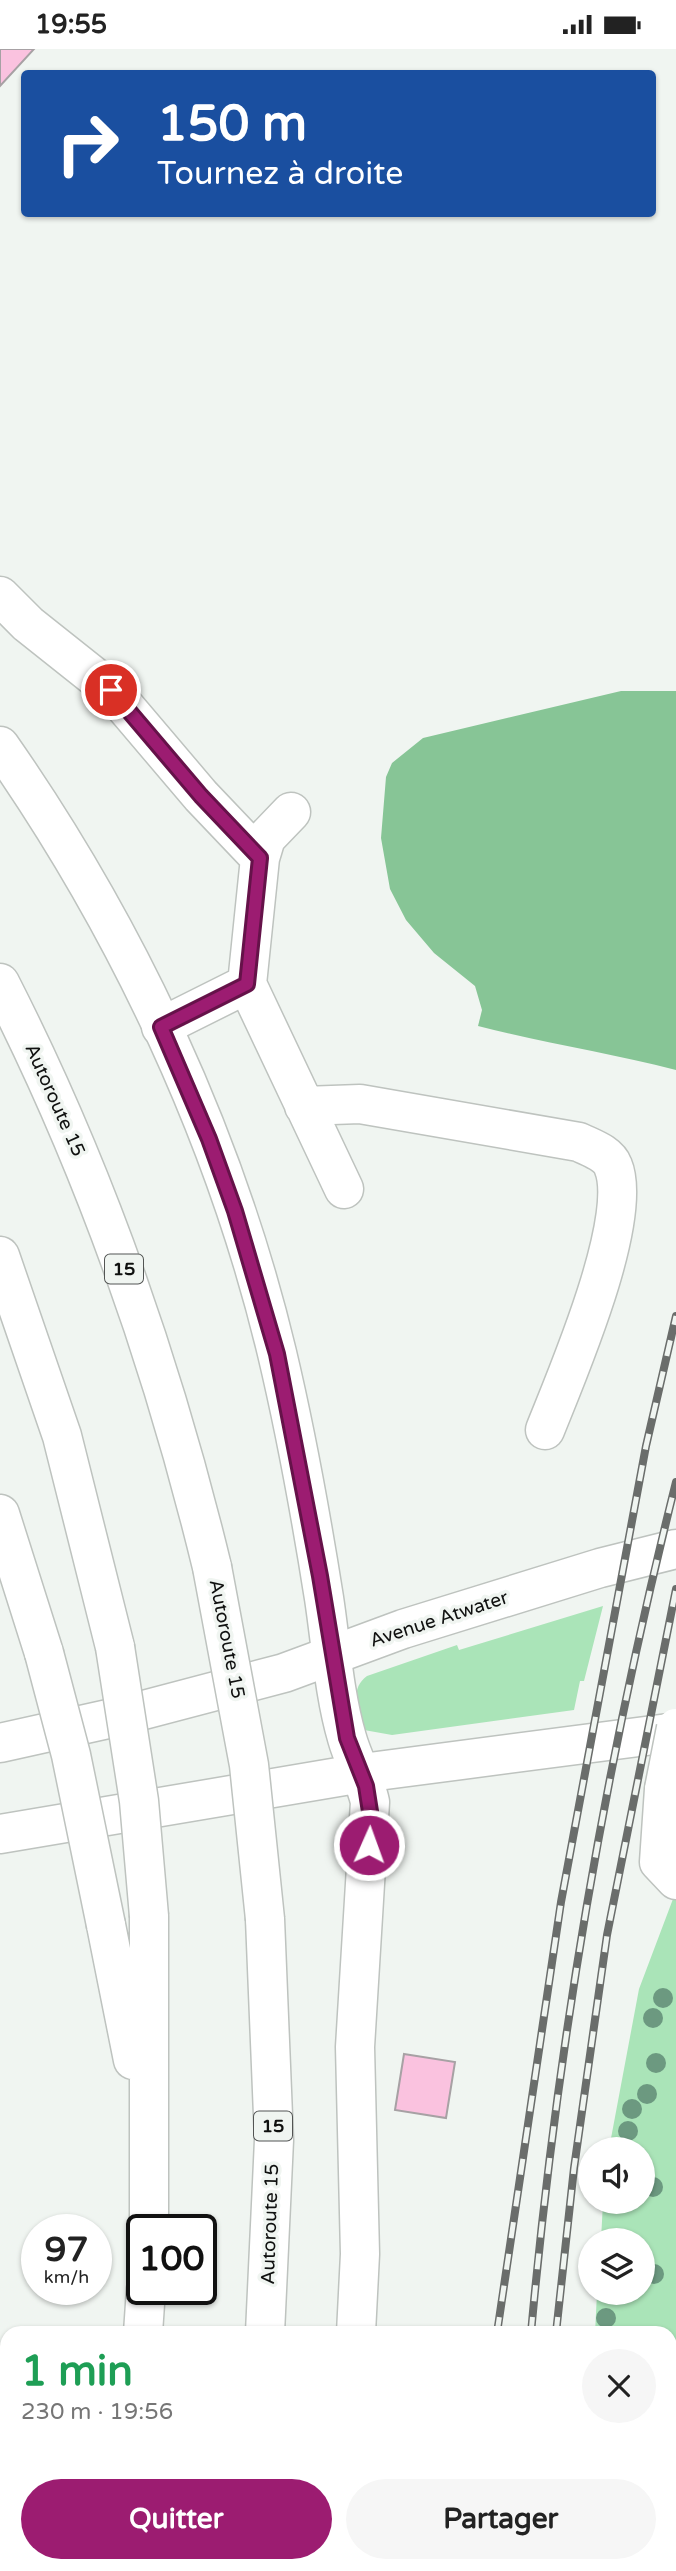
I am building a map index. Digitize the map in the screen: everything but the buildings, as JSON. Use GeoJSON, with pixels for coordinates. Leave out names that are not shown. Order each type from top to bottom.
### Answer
{"type":"FeatureCollection","features":[{"type":"Feature","properties":{"kind":"main road"},"geometry":{"type":"LineString","coordinates":[[0,596],[28,624],[111,690],[201,796],[260,858]]}},
{"type":"Feature","properties":{"kind":"main road"},"geometry":{"type":"LineString","coordinates":[[0,746],[79,867],[145,990],[209,1139],[256,1274],[277,1354],[347,1738],[362,1773],[371,1818],[355,2034],[360,2253],[356,2326]]}},
{"type":"Feature","properties":{"kind":"main road"},"geometry":{"type":"LineString","coordinates":[[292,812],[266,838],[260,858],[247,984],[344,1189]]}},
{"type":"Feature","properties":{"kind":"main road","name":"Autoroute 15"},"geometry":{"type":"LineString","coordinates":[[0,983],[52,1091],[114,1241],[185,1459],[212,1567],[246,1744],[265,1919],[274,2140],[265,2326]]}},
{"type":"Feature","properties":{"kind":"main road"},"geometry":{"type":"LineString","coordinates":[[161,1027],[247,984]]}},
{"type":"Feature","properties":{"kind":"main road"},"geometry":{"type":"LineString","coordinates":[[304,1106],[360,1104],[579,1142],[602,1153],[613,1165],[616,1185],[615,1214],[604,1270],[581,1341],[545,1430]]}},
{"type":"Feature","properties":{"kind":"main road"},"geometry":{"type":"LineString","coordinates":[[0,1256],[62,1436],[114,1647],[139,1801],[149,1916],[149,2214]]}},
{"type":"Feature","properties":{"kind":"main road"},"geometry":{"type":"LineString","coordinates":[[0,1514],[44,1653],[71,1755],[151,2157]]}},
{"type":"Feature","properties":{"kind":"main road","name":"Avenue Atwater"},"geometry":{"type":"LineString","coordinates":[[0,1743],[189,1699],[284,1673],[403,1629],[600,1568],[676,1549]]}},
{"type":"Feature","properties":{"kind":"main road"},"geometry":{"type":"LineString","coordinates":[[0,1834],[362,1773],[676,1730],[664,1789],[659,1862],[676,1880]]}},
{"type":"Feature","properties":{"kind":"main road"},"geometry":{"type":"LineString","coordinates":[[143,2326],[145,2305]]}},
{"type":"Feature","properties":{"kind":"shaded area"},"geometry":{"type":"Polygon","coordinates":[[[621,691],[676,691],[676,1070],[478,1026],[482,1010],[475,986],[434,953],[406,920],[390,889],[381,838],[386,777],[392,763],[423,738],[621,691]]]}},
{"type":"Feature","properties":{"kind":"shaded area"},"geometry":{"type":"Polygon","coordinates":[[[603,1606],[574,1710],[392,1735],[364,1730],[356,1694],[367,1676],[457,1645],[459,1650],[603,1606]]]}},
{"type":"Feature","properties":{"kind":"shaded area"},"geometry":{"type":"Polygon","coordinates":[[[676,1891],[676,2326],[595,2326],[596,2305],[655,2305],[655,2228],[602,2228],[602,2214],[655,2214],[655,2137],[611,2137],[639,1989],[676,1891]]]}},
{"type":"Feature","properties":{"kind":"railway"},"geometry":{"type":"LineString","coordinates":[[498,2326],[561,1902],[646,1446],[676,1316]]}},
{"type":"Feature","properties":{"kind":"railway"},"geometry":{"type":"LineString","coordinates":[[532,2326],[555,2119],[587,1905],[627,1692],[676,1482]]}},
{"type":"Feature","properties":{"kind":"railway"},"geometry":{"type":"LineString","coordinates":[[557,2326],[574,2168],[607,1935],[676,1589]]}},
{"type":"Feature","properties":{"kind":"route"},"geometry":{"type":"LineString","coordinates":[[111,690],[201,796],[260,858],[247,984],[161,1027],[209,1139],[235,1211],[256,1274],[277,1354],[320,1576],[347,1738],[366,1786],[369,1802],[369,1845]]}}]}
